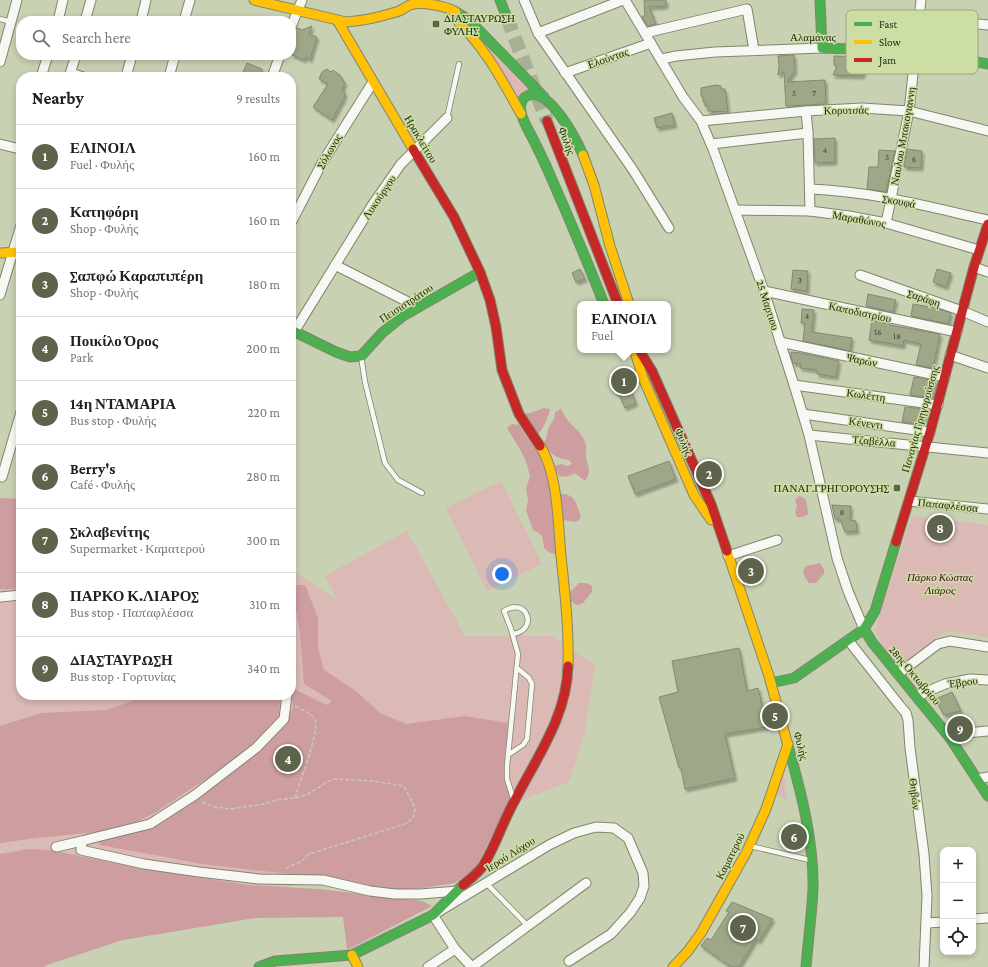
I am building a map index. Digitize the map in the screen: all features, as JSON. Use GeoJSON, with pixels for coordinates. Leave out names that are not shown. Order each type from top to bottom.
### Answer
{"type":"FeatureCollection","features":[{"type":"Feature","properties":{"kind":"street"},"geometry":{"type":"LineString","coordinates":[[0,62],[17,0]]}},
{"type":"Feature","properties":{"kind":"street"},"geometry":{"type":"LineString","coordinates":[[59,16],[63,0]]}},
{"type":"Feature","properties":{"kind":"street"},"geometry":{"type":"LineString","coordinates":[[86,16],[91,0]]}},
{"type":"Feature","properties":{"kind":"street"},"geometry":{"type":"LineString","coordinates":[[142,16],[146,0]]}},
{"type":"Feature","properties":{"kind":"street"},"geometry":{"type":"LineString","coordinates":[[185,16],[190,0]]}},
{"type":"Feature","properties":{"kind":"street"},"geometry":{"type":"LineString","coordinates":[[254,0],[346,22],[358,21],[397,12],[433,11],[447,15],[456,20],[470,34],[484,54],[521,114],[560,196],[603,301]]}},
{"type":"Feature","properties":{"kind":"street"},"geometry":{"type":"LineString","coordinates":[[296,16],[302,0]]}},
{"type":"Feature","properties":{"kind":"street"},"geometry":{"type":"LineString","coordinates":[[449,0],[544,97],[566,124],[585,156],[627,301]]}},
{"type":"Feature","properties":{"kind":"street"},"geometry":{"type":"LineString","coordinates":[[500,0],[507,18]]}},
{"type":"Feature","properties":{"kind":"street"},"geometry":{"type":"LineString","coordinates":[[524,0],[538,33],[633,170],[669,228]]}},
{"type":"Feature","properties":{"kind":"street"},"geometry":{"type":"LineString","coordinates":[[538,33],[624,0]]}},
{"type":"Feature","properties":{"kind":"street","name":"25 Μαρτιου"},"geometry":{"type":"LineString","coordinates":[[624,0],[662,59],[683,97],[701,121],[711,144],[764,291],[794,385],[809,435],[837,558],[848,591],[864,629]]}},
{"type":"Feature","properties":{"kind":"street"},"geometry":{"type":"LineString","coordinates":[[820,0],[822,48]]}},
{"type":"Feature","properties":{"kind":"street","name":"Ναυλου Μπακογιαννη"},"geometry":{"type":"LineString","coordinates":[[920,10],[921,0]]}},
{"type":"Feature","properties":{"kind":"street"},"geometry":{"type":"LineString","coordinates":[[397,12],[412,3],[427,4],[441,6],[454,11],[468,20]]}},
{"type":"Feature","properties":{"kind":"street"},"geometry":{"type":"LineString","coordinates":[[645,33],[746,9],[754,50]]}},
{"type":"Feature","properties":{"kind":"street","name":"Ηρακλείτου"},"geometry":{"type":"LineString","coordinates":[[337,20],[454,218],[480,272],[494,315],[502,370],[520,414],[546,455],[551,470],[556,502],[569,640],[568,677],[564,700],[549,738],[514,801],[482,867],[433,915]]}},
{"type":"Feature","properties":{"kind":"street"},"geometry":{"type":"LineString","coordinates":[[978,24],[988,25]]}},
{"type":"Feature","properties":{"kind":"street","name":"Ελούντας"},"geometry":{"type":"LineString","coordinates":[[565,73],[652,43]]}},
{"type":"Feature","properties":{"kind":"street","name":"Αλαμάνας"},"geometry":{"type":"LineString","coordinates":[[662,59],[676,56],[754,50],[846,49]]}},
{"type":"Feature","properties":{"kind":"street"},"geometry":{"type":"LineString","coordinates":[[43,72],[46,60]]}},
{"type":"Feature","properties":{"kind":"street"},"geometry":{"type":"LineString","coordinates":[[71,72],[74,60]]}},
{"type":"Feature","properties":{"kind":"street"},"geometry":{"type":"LineString","coordinates":[[127,72],[131,60]]}},
{"type":"Feature","properties":{"kind":"street"},"geometry":{"type":"LineString","coordinates":[[171,72],[174,60]]}},
{"type":"Feature","properties":{"kind":"street"},"geometry":{"type":"LineString","coordinates":[[274,72],[278,60]]}},
{"type":"Feature","properties":{"kind":"street","name":"Αλαμάνας"},"geometry":{"type":"LineString","coordinates":[[978,62],[988,64]]}},
{"type":"Feature","properties":{"kind":"street","name":"Ναυλου Μπακογιαννη"},"geometry":{"type":"LineString","coordinates":[[886,223],[909,111],[913,74]]}},
{"type":"Feature","properties":{"kind":"street","name":"Σόλωνος"},"geometry":{"type":"LineString","coordinates":[[296,214],[322,163],[373,82]]}},
{"type":"Feature","properties":{"kind":"street"},"geometry":{"type":"LineString","coordinates":[[521,114],[520,104],[525,97],[535,94],[544,97]]}},
{"type":"Feature","properties":{"kind":"street","name":"Κορυτσάς"},"geometry":{"type":"LineString","coordinates":[[701,121],[806,111],[862,108],[909,111],[988,131]]}},
{"type":"Feature","properties":{"kind":"street"},"geometry":{"type":"LineString","coordinates":[[806,111],[810,211]]}},
{"type":"Feature","properties":{"kind":"street","name":"Λυκούργου"},"geometry":{"type":"LineString","coordinates":[[296,325],[373,204],[401,164],[447,118]]}},
{"type":"Feature","properties":{"kind":"street","name":"Φυλής"},"geometry":{"type":"LineString","coordinates":[[546,121],[617,301]]}},
{"type":"Feature","properties":{"kind":"street"},"geometry":{"type":"LineString","coordinates":[[711,144],[808,133]]}},
{"type":"Feature","properties":{"kind":"street"},"geometry":{"type":"LineString","coordinates":[[0,144],[16,147]]}},
{"type":"Feature","properties":{"kind":"street","name":"Σκουφά"},"geometry":{"type":"LineString","coordinates":[[810,189],[892,198],[988,220]]}},
{"type":"Feature","properties":{"kind":"street","name":"Μαραθώνος"},"geometry":{"type":"LineString","coordinates":[[735,210],[810,211],[886,223],[979,250]]}},
{"type":"Feature","properties":{"kind":"street","name":"Παναγίας Γρηγορούσσης"},"geometry":{"type":"LineString","coordinates":[[771,683],[794,678],[864,629],[872,618],[878,604],[938,405],[974,267],[988,224]]}},
{"type":"Feature","properties":{"kind":"street"},"geometry":{"type":"LineString","coordinates":[[0,253],[16,253]]}},
{"type":"Feature","properties":{"kind":"street"},"geometry":{"type":"LineString","coordinates":[[0,295],[16,255]]}},
{"type":"Feature","properties":{"kind":"street"},"geometry":{"type":"LineString","coordinates":[[335,265],[408,302],[414,308]]}},
{"type":"Feature","properties":{"kind":"street"},"geometry":{"type":"LineString","coordinates":[[974,267],[988,272]]}},
{"type":"Feature","properties":{"kind":"street","name":"Πεισιστράτου"},"geometry":{"type":"LineString","coordinates":[[361,356],[382,333],[414,308],[480,272]]}},
{"type":"Feature","properties":{"kind":"street","name":"Σαράφη"},"geometry":{"type":"LineString","coordinates":[[860,275],[962,311],[988,322]]}},
{"type":"Feature","properties":{"kind":"street","name":"Καποδιστρίου"},"geometry":{"type":"LineString","coordinates":[[764,291],[957,332]]}},
{"type":"Feature","properties":{"kind":"street"},"geometry":{"type":"LineString","coordinates":[[296,333],[350,357],[361,356]]}},
{"type":"Feature","properties":{"kind":"street","name":"Ψαρών"},"geometry":{"type":"LineString","coordinates":[[780,342],[945,378]]}},
{"type":"Feature","properties":{"kind":"street","name":"Φυλής"},"geometry":{"type":"LineString","coordinates":[[636,353],[643,378],[694,495],[723,539]]}},
{"type":"Feature","properties":{"kind":"street","name":"Φυλής"},"geometry":{"type":"LineString","coordinates":[[637,353],[652,370],[706,490],[748,610],[788,744],[806,819],[812,861],[813,888],[806,967]]}},
{"type":"Feature","properties":{"kind":"street"},"geometry":{"type":"LineString","coordinates":[[646,353],[652,370]]}},
{"type":"Feature","properties":{"kind":"street"},"geometry":{"type":"LineString","coordinates":[[950,355],[988,368]]}},
{"type":"Feature","properties":{"kind":"street","name":"Κωλέττη"},"geometry":{"type":"LineString","coordinates":[[794,385],[938,405]]}},
{"type":"Feature","properties":{"kind":"street","name":"Κένεντι"},"geometry":{"type":"LineString","coordinates":[[803,414],[930,432]]}},
{"type":"Feature","properties":{"kind":"street"},"geometry":{"type":"LineString","coordinates":[[2,477],[16,429]]}},
{"type":"Feature","properties":{"kind":"street","name":"Τζαβέλλα"},"geometry":{"type":"LineString","coordinates":[[809,435],[988,453]]}},
{"type":"Feature","properties":{"kind":"street","name":"Παπαφλέσσα"},"geometry":{"type":"LineString","coordinates":[[909,500],[988,509]]}},
{"type":"Feature","properties":{"kind":"street"},"geometry":{"type":"LineString","coordinates":[[728,556],[777,540]]}},
{"type":"Feature","properties":{"kind":"street"},"geometry":{"type":"LineString","coordinates":[[0,597],[16,595]]}},
{"type":"Feature","properties":{"kind":"street","name":"28ης Οκτωβρίου"},"geometry":{"type":"LineString","coordinates":[[864,629],[872,642],[950,738],[988,796]]}},
{"type":"Feature","properties":{"kind":"street","name":"Θηβών"},"geometry":{"type":"LineString","coordinates":[[848,640],[906,713],[908,720],[927,896],[924,967]]}},
{"type":"Feature","properties":{"kind":"street"},"geometry":{"type":"LineString","coordinates":[[898,674],[938,644],[950,642],[988,647]]}},
{"type":"Feature","properties":{"kind":"street","name":"Έβρου"},"geometry":{"type":"LineString","coordinates":[[917,696],[945,684],[970,680],[988,680]]}},
{"type":"Feature","properties":{"kind":"street"},"geometry":{"type":"LineString","coordinates":[[56,847],[150,824],[195,795],[256,748],[284,719],[286,700]]}},
{"type":"Feature","properties":{"kind":"street"},"geometry":{"type":"LineString","coordinates":[[950,738],[966,733],[988,731]]}},
{"type":"Feature","properties":{"kind":"street","name":"Καματερού"},"geometry":{"type":"LineString","coordinates":[[673,967],[694,944],[750,846],[767,804],[788,744]]}},
{"type":"Feature","properties":{"kind":"street"},"geometry":{"type":"LineString","coordinates":[[976,779],[988,777]]}},
{"type":"Feature","properties":{"kind":"street","name":"Ιερού Λόχου"},"geometry":{"type":"LineString","coordinates":[[259,967],[275,961],[352,955],[433,915],[549,845],[574,833],[596,828],[614,828],[628,838],[643,873],[644,886],[640,898],[630,913],[610,934],[569,961]]}},
{"type":"Feature","properties":{"kind":"street"},"geometry":{"type":"LineString","coordinates":[[82,841],[82,850],[130,862],[229,876],[259,879],[323,880],[370,891],[395,894],[458,891]]}},
{"type":"Feature","properties":{"kind":"street"},"geometry":{"type":"LineString","coordinates":[[433,915],[455,949],[472,967],[586,884]]}},
{"type":"Feature","properties":{"kind":"street"},"geometry":{"type":"LineString","coordinates":[[976,919],[988,918]]}},
{"type":"Feature","properties":{"kind":"street"},"geometry":{"type":"LineString","coordinates":[[927,923],[940,922]]}},
{"type":"Feature","properties":{"kind":"street"},"geometry":{"type":"LineString","coordinates":[[428,967],[455,949]]}},
{"type":"Feature","properties":{"kind":"street"},"geometry":{"type":"LineString","coordinates":[[352,955],[358,967]]}},
{"type":"Feature","properties":{"kind":"lane"},"geometry":{"type":"LineString","coordinates":[[0,19],[11,22]]}},
{"type":"Feature","properties":{"kind":"lane","name":"Λυκούργου"},"geometry":{"type":"LineString","coordinates":[[447,118],[459,64]]}},
{"type":"Feature","properties":{"kind":"lane"},"geometry":{"type":"LineString","coordinates":[[361,356],[365,382],[385,463],[398,480],[422,493]]}},
{"type":"Feature","properties":{"kind":"lane"},"geometry":{"type":"LineString","coordinates":[[513,634],[522,632],[528,621],[524,610],[517,607],[509,608],[504,611],[513,634],[518,654],[507,779],[514,801]]}},
{"type":"Feature","properties":{"kind":"lane"},"geometry":{"type":"LineString","coordinates":[[508,755],[523,745],[527,739],[532,684],[529,678],[517,668]]}},
{"type":"Feature","properties":{"kind":"lane"},"geometry":{"type":"LineString","coordinates":[[750,846],[812,861]]}},
{"type":"Feature","properties":{"kind":"lane"},"geometry":{"type":"LineString","coordinates":[[486,884],[528,926]]}},
{"type":"Feature","properties":{"kind":"path"},"geometry":{"type":"LineString","coordinates":[[296,439],[307,445],[326,450],[340,460],[353,475],[367,479],[357,484],[353,494],[346,502],[296,515]]}},
{"type":"Feature","properties":{"kind":"path"},"geometry":{"type":"LineString","coordinates":[[286,705],[296,706],[305,711],[315,719],[316,724],[312,744],[295,798]]}},
{"type":"Feature","properties":{"kind":"path"},"geometry":{"type":"LineString","coordinates":[[195,795],[201,802],[215,807],[230,809],[264,804],[285,798],[295,798],[308,794],[327,782],[335,779],[372,781],[404,786],[415,809],[415,815],[412,820],[405,824],[309,854],[302,861],[280,871],[278,879]]}},
{"type":"Feature","properties":{"kind":"path"},"geometry":{"type":"LineString","coordinates":[[0,850],[42,844],[56,847]]}},
{"type":"Feature","properties":{"kind":"green space"},"geometry":{"type":"Polygon","coordinates":[[[466,25],[529,91],[517,101],[466,25]]]}},
{"type":"Feature","properties":{"kind":"green space"},"geometry":{"type":"Polygon","coordinates":[[[501,481],[542,564],[487,591],[446,508],[501,481]]]}},
{"type":"Feature","properties":{"kind":"green space","name":"Πάρκο Κώστας Λιάρος"},"geometry":{"type":"Polygon","coordinates":[[[912,516],[988,525],[988,637],[946,631],[899,667],[883,649],[876,629],[912,516]]]}},
{"type":"Feature","properties":{"kind":"green space"},"geometry":{"type":"Polygon","coordinates":[[[0,520],[16,520],[16,700],[296,700],[296,573],[337,599],[325,576],[407,531],[465,636],[552,636],[595,665],[584,735],[569,782],[241,906],[0,967],[0,520]]]}},
{"type":"Feature","properties":{"kind":"green space"},"geometry":{"type":"Polygon","coordinates":[[[784,774],[787,799],[774,794],[784,774]]]}},
{"type":"Feature","properties":{"kind":"shaded area"},"geometry":{"type":"Polygon","coordinates":[[[544,408],[550,409],[546,422],[538,434],[525,414],[544,408]]]}},
{"type":"Feature","properties":{"kind":"shaded area"},"geometry":{"type":"Polygon","coordinates":[[[561,409],[568,421],[579,432],[585,441],[589,472],[585,481],[575,473],[563,477],[559,476],[554,466],[561,464],[568,466],[572,464],[569,460],[554,455],[544,443],[549,427],[554,419],[555,412],[561,409]]]}},
{"type":"Feature","properties":{"kind":"shaded area"},"geometry":{"type":"Polygon","coordinates":[[[512,424],[519,425],[547,467],[557,555],[550,553],[544,548],[542,537],[539,533],[533,530],[526,510],[528,500],[526,488],[530,477],[527,464],[521,451],[507,428],[512,424]]]}},
{"type":"Feature","properties":{"kind":"shaded area"},"geometry":{"type":"Polygon","coordinates":[[[560,494],[566,494],[575,500],[581,516],[579,520],[575,522],[563,520],[560,494]]]}},
{"type":"Feature","properties":{"kind":"shaded area"},"geometry":{"type":"Polygon","coordinates":[[[799,496],[806,500],[807,505],[808,514],[803,517],[797,517],[795,512],[797,506],[795,500],[799,496]]]}},
{"type":"Feature","properties":{"kind":"shaded area"},"geometry":{"type":"Polygon","coordinates":[[[0,498],[16,499],[16,589],[0,589],[0,498]]]}},
{"type":"Feature","properties":{"kind":"shaded area"},"geometry":{"type":"Polygon","coordinates":[[[820,563],[824,569],[824,574],[816,583],[809,583],[803,571],[806,566],[820,563]]]}},
{"type":"Feature","properties":{"kind":"shaded area"},"geometry":{"type":"Polygon","coordinates":[[[579,583],[586,583],[592,586],[592,592],[582,604],[576,605],[571,601],[570,592],[579,583]]]}},
{"type":"Feature","properties":{"kind":"shaded area"},"geometry":{"type":"Polygon","coordinates":[[[297,585],[305,585],[318,618],[318,648],[324,670],[357,692],[380,713],[406,724],[465,716],[508,723],[504,778],[511,799],[475,869],[455,883],[409,890],[380,889],[334,879],[201,864],[100,845],[99,842],[105,839],[152,826],[262,748],[283,728],[293,708],[293,700],[296,700],[296,690],[327,705],[332,701],[304,684],[300,632],[296,610],[297,585]]]}},
{"type":"Feature","properties":{"kind":"shaded area"},"geometry":{"type":"Polygon","coordinates":[[[135,700],[280,700],[278,720],[265,736],[215,774],[156,812],[136,822],[97,832],[0,843],[0,726],[42,713],[106,710],[135,700]]]}},
{"type":"Feature","properties":{"kind":"shaded area"},"geometry":{"type":"Polygon","coordinates":[[[28,849],[49,850],[151,870],[247,885],[319,889],[422,901],[432,906],[347,950],[343,917],[255,918],[123,940],[44,967],[0,967],[0,854],[28,849]]]}},
{"type":"Feature","properties":{"kind":"building"},"geometry":{"type":"Polygon","coordinates":[[[644,0],[666,0],[666,6],[649,7],[656,24],[648,26],[642,17],[645,15],[644,0]]]}},
{"type":"Feature","properties":{"kind":"building"},"geometry":{"type":"Polygon","coordinates":[[[312,26],[309,34],[317,37],[310,60],[306,57],[304,60],[296,57],[296,29],[302,30],[312,26]]]}},
{"type":"Feature","properties":{"kind":"building"},"geometry":{"type":"Polygon","coordinates":[[[794,55],[795,71],[787,82],[825,80],[826,104],[786,106],[784,72],[778,75],[778,56],[794,55]]]}},
{"type":"Feature","properties":{"kind":"building"},"geometry":{"type":"Polygon","coordinates":[[[834,56],[846,56],[846,74],[863,74],[862,76],[833,75],[837,66],[834,65],[834,56]]]}},
{"type":"Feature","properties":{"kind":"building"},"geometry":{"type":"Polygon","coordinates":[[[247,63],[262,69],[262,72],[243,72],[247,63]]]}},
{"type":"Feature","properties":{"kind":"building"},"geometry":{"type":"Polygon","coordinates":[[[327,69],[331,72],[333,70],[339,74],[345,83],[342,89],[345,93],[344,98],[332,120],[313,107],[328,84],[319,79],[322,72],[327,69]]]}},
{"type":"Feature","properties":{"kind":"building"},"geometry":{"type":"Polygon","coordinates":[[[716,85],[721,86],[721,89],[725,89],[728,112],[708,111],[708,106],[705,106],[705,102],[703,102],[701,88],[716,85]]]}},
{"type":"Feature","properties":{"kind":"building"},"geometry":{"type":"Polygon","coordinates":[[[672,113],[675,125],[657,128],[654,118],[672,113]]]}},
{"type":"Feature","properties":{"kind":"building"},"geometry":{"type":"Polygon","coordinates":[[[835,138],[835,162],[815,163],[814,139],[835,138]]]}},
{"type":"Feature","properties":{"kind":"building"},"geometry":{"type":"Polygon","coordinates":[[[907,149],[922,151],[921,168],[904,167],[907,149]]]}},
{"type":"Feature","properties":{"kind":"building"},"geometry":{"type":"Polygon","coordinates":[[[879,150],[895,151],[886,192],[867,189],[869,167],[878,167],[879,150]]]}},
{"type":"Feature","properties":{"kind":"building"},"geometry":{"type":"Polygon","coordinates":[[[580,269],[585,279],[576,282],[572,273],[580,269]]]}},
{"type":"Feature","properties":{"kind":"building"},"geometry":{"type":"Polygon","coordinates":[[[937,269],[951,273],[946,287],[933,282],[937,269]]]}},
{"type":"Feature","properties":{"kind":"building"},"geometry":{"type":"Polygon","coordinates":[[[793,270],[808,271],[807,291],[791,289],[793,270]]]}},
{"type":"Feature","properties":{"kind":"building"},"geometry":{"type":"Polygon","coordinates":[[[868,294],[896,300],[893,312],[866,306],[868,294]]]}},
{"type":"Feature","properties":{"kind":"building"},"geometry":{"type":"Polygon","coordinates":[[[913,304],[936,308],[951,313],[948,324],[911,316],[913,304]]]}},
{"type":"Feature","properties":{"kind":"building"},"geometry":{"type":"Polygon","coordinates":[[[802,309],[814,310],[812,332],[852,338],[850,351],[803,341],[805,323],[801,323],[802,309]]]}},
{"type":"Feature","properties":{"kind":"building"},"geometry":{"type":"Polygon","coordinates":[[[872,320],[890,325],[940,334],[933,368],[916,365],[921,344],[904,340],[903,346],[869,340],[872,320]]]}},
{"type":"Feature","properties":{"kind":"building"},"geometry":{"type":"Polygon","coordinates":[[[791,352],[839,361],[836,377],[817,374],[817,370],[800,368],[801,364],[793,363],[791,352]]]}},
{"type":"Feature","properties":{"kind":"building"},"geometry":{"type":"Polygon","coordinates":[[[627,371],[633,384],[629,387],[636,403],[625,408],[618,392],[616,393],[609,380],[627,371]]]}},
{"type":"Feature","properties":{"kind":"building"},"geometry":{"type":"Polygon","coordinates":[[[914,377],[936,381],[931,398],[910,395],[914,377]]]}},
{"type":"Feature","properties":{"kind":"building"},"geometry":{"type":"Polygon","coordinates":[[[905,407],[925,409],[923,425],[902,422],[905,407]]]}},
{"type":"Feature","properties":{"kind":"building"},"geometry":{"type":"Polygon","coordinates":[[[669,461],[676,479],[635,494],[628,476],[669,461]]]}},
{"type":"Feature","properties":{"kind":"building"},"geometry":{"type":"Polygon","coordinates":[[[832,505],[851,506],[850,520],[856,521],[857,531],[845,532],[840,519],[835,519],[832,505]]]}},
{"type":"Feature","properties":{"kind":"building"},"geometry":{"type":"Polygon","coordinates":[[[739,648],[747,691],[758,688],[767,727],[725,734],[735,778],[685,789],[681,768],[679,768],[659,697],[678,692],[672,661],[739,648]]]}},
{"type":"Feature","properties":{"kind":"building"},"geometry":{"type":"Polygon","coordinates":[[[952,692],[961,711],[944,715],[935,699],[952,692]]]}},
{"type":"Feature","properties":{"kind":"building"},"geometry":{"type":"Polygon","coordinates":[[[732,902],[773,919],[759,941],[756,939],[739,967],[731,967],[701,946],[707,938],[711,940],[729,912],[726,911],[732,902]]]}},
{"type":"Feature","properties":{"kind":"tunnel"},"geometry":{"type":"LineString","coordinates":[[507,18],[547,121]]}},
{"type":"Feature","properties":{"kind":"traffic: fast"},"geometry":{"type":"LineString","coordinates":[[500,0],[507,18]]}},
{"type":"Feature","properties":{"kind":"traffic: fast"},"geometry":{"type":"LineString","coordinates":[[820,0],[822,48],[846,49]]}},
{"type":"Feature","properties":{"kind":"traffic: fast"},"geometry":{"type":"LineString","coordinates":[[456,12],[468,19],[544,97]]}},
{"type":"Feature","properties":{"kind":"traffic: fast"},"geometry":{"type":"LineString","coordinates":[[978,62],[988,64]]}},
{"type":"Feature","properties":{"kind":"traffic: fast"},"geometry":{"type":"LineString","coordinates":[[583,155],[568,126],[544,98],[535,95],[527,96],[523,99],[521,103],[523,119],[548,170],[603,301]]}},
{"type":"Feature","properties":{"kind":"traffic: fast"},"geometry":{"type":"LineString","coordinates":[[296,332],[336,352],[350,357],[361,356],[382,333],[403,316],[480,272]]}},
{"type":"Feature","properties":{"kind":"traffic: fast"},"geometry":{"type":"LineString","coordinates":[[771,683],[794,678],[864,629],[875,611],[896,542]]}},
{"type":"Feature","properties":{"kind":"traffic: fast"},"geometry":{"type":"LineString","coordinates":[[864,629],[872,642],[950,738],[988,796]]}},
{"type":"Feature","properties":{"kind":"traffic: fast"},"geometry":{"type":"LineString","coordinates":[[787,742],[797,777],[809,833],[813,870],[812,908],[806,967]]}},
{"type":"Feature","properties":{"kind":"traffic: fast"},"geometry":{"type":"LineString","coordinates":[[259,967],[275,961],[352,955],[433,915],[463,885]]}},
{"type":"Feature","properties":{"kind":"traffic: slow"},"geometry":{"type":"LineString","coordinates":[[254,0],[346,22],[384,16],[415,4],[433,5],[456,12]]}},
{"type":"Feature","properties":{"kind":"traffic: slow"},"geometry":{"type":"LineString","coordinates":[[337,20],[413,149]]}},
{"type":"Feature","properties":{"kind":"traffic: slow"},"geometry":{"type":"LineString","coordinates":[[459,23],[486,55],[521,114]]}},
{"type":"Feature","properties":{"kind":"traffic: slow"},"geometry":{"type":"LineString","coordinates":[[583,155],[594,185],[610,246],[628,301]]}},
{"type":"Feature","properties":{"kind":"traffic: slow"},"geometry":{"type":"LineString","coordinates":[[0,253],[16,252]]}},
{"type":"Feature","properties":{"kind":"traffic: slow"},"geometry":{"type":"LineString","coordinates":[[635,353],[643,378],[694,495],[711,520]]}},
{"type":"Feature","properties":{"kind":"traffic: slow"},"geometry":{"type":"LineString","coordinates":[[540,446],[546,457],[554,484],[558,514],[568,638],[568,666]]}},
{"type":"Feature","properties":{"kind":"traffic: slow"},"geometry":{"type":"LineString","coordinates":[[727,551],[769,676],[787,742]]}},
{"type":"Feature","properties":{"kind":"traffic: slow"},"geometry":{"type":"LineString","coordinates":[[673,967],[688,951],[701,933],[746,853],[766,809],[788,744]]}},
{"type":"Feature","properties":{"kind":"traffic: slow"},"geometry":{"type":"LineString","coordinates":[[352,955],[358,967]]}},
{"type":"Feature","properties":{"kind":"traffic: jam"},"geometry":{"type":"LineString","coordinates":[[547,121],[617,301]]}},
{"type":"Feature","properties":{"kind":"traffic: jam"},"geometry":{"type":"LineString","coordinates":[[413,149],[454,217],[480,272],[490,300],[496,327],[502,370],[519,414],[540,446]]}},
{"type":"Feature","properties":{"kind":"traffic: jam"},"geometry":{"type":"LineString","coordinates":[[896,542],[930,432],[974,267],[988,224]]}},
{"type":"Feature","properties":{"kind":"traffic: jam"},"geometry":{"type":"LineString","coordinates":[[641,353],[652,371],[711,504],[727,551]]}},
{"type":"Feature","properties":{"kind":"traffic: jam"},"geometry":{"type":"LineString","coordinates":[[463,885],[483,866],[511,808],[549,736],[557,719],[562,702],[568,666]]}},
{"type":"Feature","properties":{"kind":"place","name":"ΔΙΑΣΤΑΥΡΩΣΗ ΦΥΛΗΣ"},"geometry":{"type":"Point","coordinates":[436,24]}},
{"type":"Feature","properties":{"kind":"place","name":"ΕΛΙΝΟΙΛ"},"geometry":{"type":"Point","coordinates":[624,381]}},
{"type":"Feature","properties":{"kind":"place","name":"Κατηφόρη"},"geometry":{"type":"Point","coordinates":[709,474]}},
{"type":"Feature","properties":{"kind":"place","name":"ΠΑΝΑΓ.ΓΡΗΓΟΡΟΥΣΗΣ"},"geometry":{"type":"Point","coordinates":[897,488]}},
{"type":"Feature","properties":{"kind":"place","name":"ΠΑΡΚΟ Κ.ΛΙΑΡΟΣ"},"geometry":{"type":"Point","coordinates":[940,528]}},
{"type":"Feature","properties":{"kind":"place","name":"Σαπφώ Καραπιπέρη"},"geometry":{"type":"Point","coordinates":[751,571]}},
{"type":"Feature","properties":{"kind":"place","name":"14η ΝΤΑΜΑΡΙΑ"},"geometry":{"type":"Point","coordinates":[775,716]}},
{"type":"Feature","properties":{"kind":"place","name":"ΔΙΑΣΤΑΥΡΩΣΗ"},"geometry":{"type":"Point","coordinates":[960,729]}},
{"type":"Feature","properties":{"kind":"place","name":"Ποικίλο Όρος"},"geometry":{"type":"Point","coordinates":[288,759]}},
{"type":"Feature","properties":{"kind":"place","name":"Berry's"},"geometry":{"type":"Point","coordinates":[794,837]}},
{"type":"Feature","properties":{"kind":"place","name":"Σκλαβενίτης"},"geometry":{"type":"Point","coordinates":[743,928]}}]}
